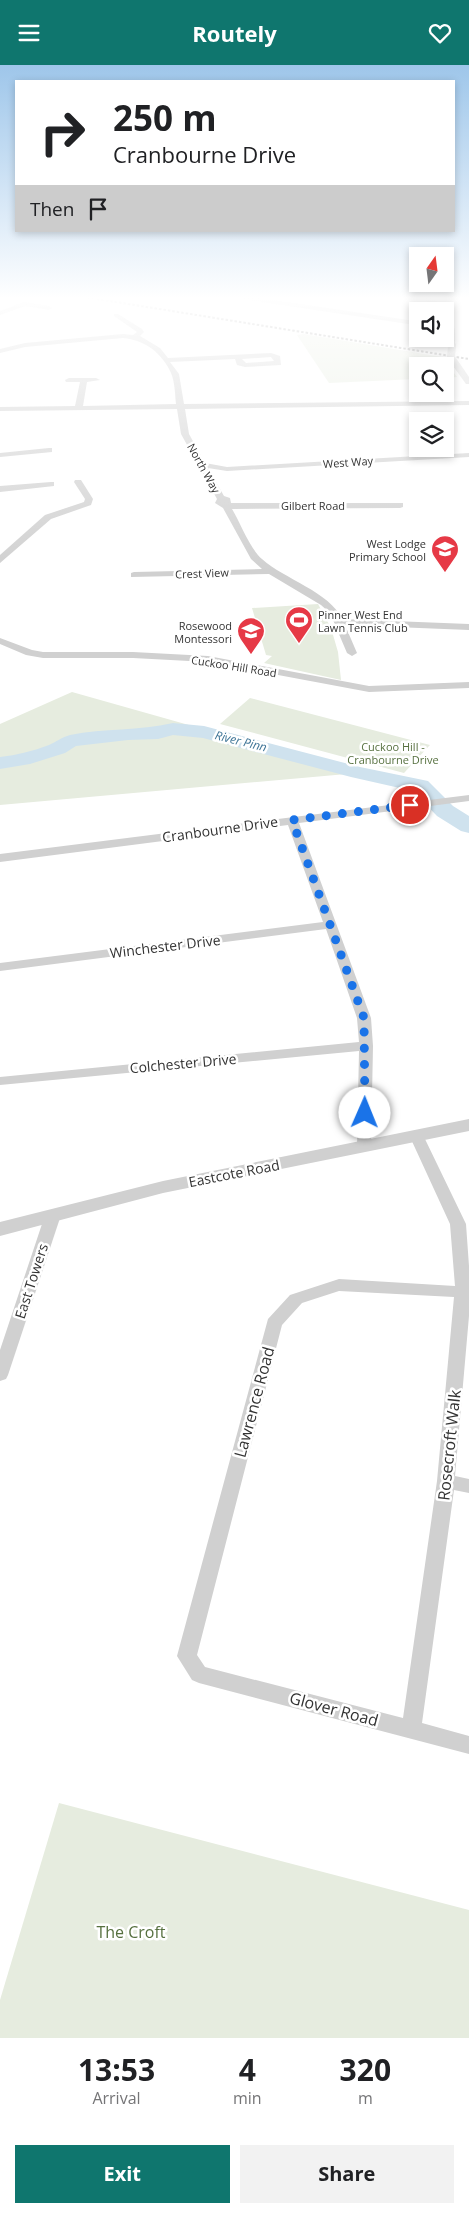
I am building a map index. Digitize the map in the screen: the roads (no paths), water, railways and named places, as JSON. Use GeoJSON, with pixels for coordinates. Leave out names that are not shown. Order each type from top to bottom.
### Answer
{"type":"FeatureCollection","features":[{"type":"Feature","properties":{"kind":"street"},"geometry":{"type":"LineString","coordinates":[[79,407],[83,388]]}},
{"type":"Feature","properties":{"kind":"street","name":"North Way"},"geometry":{"type":"LineString","coordinates":[[177,388],[185,434],[252,553],[271,571],[324,603],[339,622],[352,653]]}},
{"type":"Feature","properties":{"kind":"street"},"geometry":{"type":"LineString","coordinates":[[0,409],[469,403]]}},
{"type":"Feature","properties":{"kind":"street"},"geometry":{"type":"LineString","coordinates":[[0,455],[49,450]]}},
{"type":"Feature","properties":{"kind":"street","name":"West Way"},"geometry":{"type":"LineString","coordinates":[[203,465],[228,469],[469,455]]}},
{"type":"Feature","properties":{"kind":"street","name":"West Way"},"geometry":{"type":"LineString","coordinates":[[209,476],[228,469]]}},
{"type":"Feature","properties":{"kind":"street"},"geometry":{"type":"LineString","coordinates":[[0,560],[48,517],[88,503],[89,499],[78,482]]}},
{"type":"Feature","properties":{"kind":"street"},"geometry":{"type":"LineString","coordinates":[[0,489],[51,484]]}},
{"type":"Feature","properties":{"kind":"street","name":"Gilbert Road"},"geometry":{"type":"LineString","coordinates":[[224,503],[400,505]]}},
{"type":"Feature","properties":{"kind":"street","name":"Crest View"},"geometry":{"type":"LineString","coordinates":[[134,575],[271,571]]}},
{"type":"Feature","properties":{"kind":"street"},"geometry":{"type":"LineString","coordinates":[[339,622],[469,627]]}},
{"type":"Feature","properties":{"kind":"street","name":"Cuckoo Hill Road"},"geometry":{"type":"LineString","coordinates":[[0,642],[30,653],[43,655],[133,655],[208,659],[369,689],[469,685]]}},
{"type":"Feature","properties":{"kind":"street","name":"Cranbourne Drive"},"geometry":{"type":"LineString","coordinates":[[0,858],[469,798]]}},
{"type":"Feature","properties":{"kind":"street"},"geometry":{"type":"LineString","coordinates":[[292,820],[364,1018],[366,1046],[364,1147]]}},
{"type":"Feature","properties":{"kind":"street","name":"Winchester Drive"},"geometry":{"type":"LineString","coordinates":[[0,967],[331,925]]}},
{"type":"Feature","properties":{"kind":"street","name":"Colchester Drive"},"geometry":{"type":"LineString","coordinates":[[0,1081],[366,1046]]}},
{"type":"Feature","properties":{"kind":"street","name":"Eastcote Road"},"geometry":{"type":"LineString","coordinates":[[0,1229],[172,1185],[418,1137],[469,1125]]}},
{"type":"Feature","properties":{"kind":"street","name":"Rosecroft Walk"},"geometry":{"type":"LineString","coordinates":[[411,1730],[446,1481],[463,1292],[458,1224],[418,1137]]}},
{"type":"Feature","properties":{"kind":"street","name":"East Towers"},"geometry":{"type":"LineString","coordinates":[[0,1375],[53,1215]]}},
{"type":"Feature","properties":{"kind":"street","name":"Lawrence Road"},"geometry":{"type":"LineString","coordinates":[[199,1674],[187,1656],[274,1323],[296,1299],[339,1285],[463,1292]]}},
{"type":"Feature","properties":{"kind":"street"},"geometry":{"type":"LineString","coordinates":[[446,1481],[469,1486]]}},
{"type":"Feature","properties":{"kind":"street","name":"Glover Road"},"geometry":{"type":"LineString","coordinates":[[199,1674],[469,1745]]}},
{"type":"Feature","properties":{"kind":"waterway","name":"River Pinn"},"geometry":{"type":"LineString","coordinates":[[0,763],[23,760],[58,749],[71,741],[128,734],[158,733],[173,729],[204,732],[358,773],[420,786],[445,811],[469,826]]}},
{"type":"Feature","properties":{"kind":"place","name":"West Lodge Primary School"},"geometry":{"type":"Point","coordinates":[445,573]}},
{"type":"Feature","properties":{"kind":"place","name":"Pinner West End Lawn Tennis Club"},"geometry":{"type":"Point","coordinates":[299,644]}},
{"type":"Feature","properties":{"kind":"place","name":"Rosewood Montessori"},"geometry":{"type":"Point","coordinates":[251,655]}},
{"type":"Feature","properties":{"kind":"park label","name":"Cuckoo Hill - Cranbourne Drive"},"geometry":{"type":"Point","coordinates":[393,752]}},
{"type":"Feature","properties":{"kind":"park label","name":"The Croft"},"geometry":{"type":"Point","coordinates":[131,1932]}}]}
